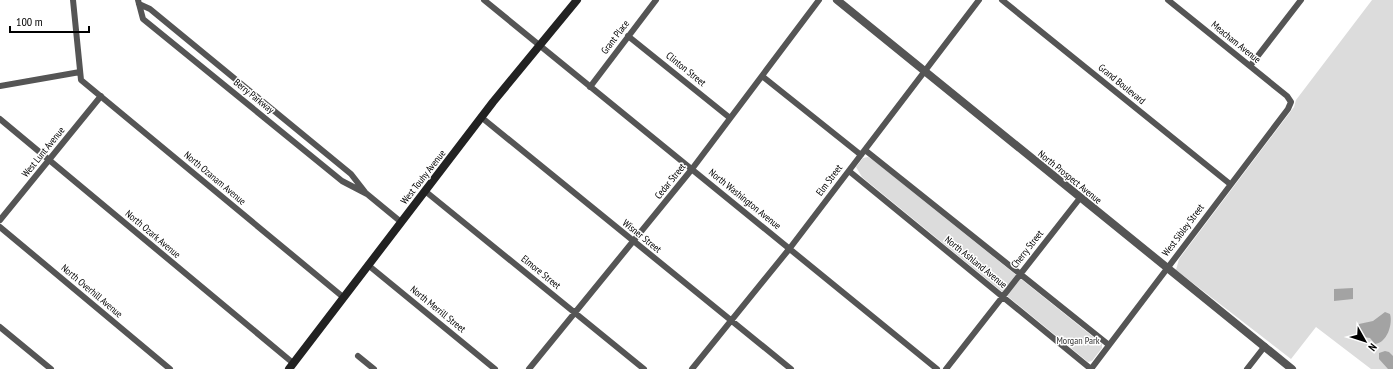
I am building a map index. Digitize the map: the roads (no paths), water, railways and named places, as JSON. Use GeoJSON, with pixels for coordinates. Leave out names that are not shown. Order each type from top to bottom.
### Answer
{"type":"FeatureCollection","features":[{"type":"Feature","properties":{"kind":"main road","name":"West Touhy Avenue"},"geometry":{"type":"LineString","coordinates":[[291,366],[481,117],[577,0]]}},
{"type":"Feature","properties":{"kind":"street"},"geometry":{"type":"LineString","coordinates":[[0,86],[80,72],[73,0]]}},
{"type":"Feature","properties":{"kind":"street","name":"North Washington Avenue"},"geometry":{"type":"LineString","coordinates":[[484,0],[937,369]]}},
{"type":"Feature","properties":{"kind":"street","name":"Grant Place"},"geometry":{"type":"LineString","coordinates":[[590,87],[656,0]]}},
{"type":"Feature","properties":{"kind":"street","name":"Cedar Street"},"geometry":{"type":"LineString","coordinates":[[529,369],[692,169],[819,0]]}},
{"type":"Feature","properties":{"kind":"street","name":"North Prospect Avenue"},"geometry":{"type":"LineString","coordinates":[[837,0],[1292,369]]}},
{"type":"Feature","properties":{"kind":"street","name":"Elm Street"},"geometry":{"type":"LineString","coordinates":[[692,369],[790,248],[979,0]]}},
{"type":"Feature","properties":{"kind":"street","name":"Grand Boulevard"},"geometry":{"type":"LineString","coordinates":[[1002,0],[1230,184]]}},
{"type":"Feature","properties":{"kind":"street","name":"Meacham Avenue"},"geometry":{"type":"LineString","coordinates":[[1168,0],[1287,96],[1290,102]]}},
{"type":"Feature","properties":{"kind":"street"},"geometry":{"type":"LineString","coordinates":[[1250,66],[1301,0]]}},
{"type":"Feature","properties":{"kind":"street","name":"Berry Parkway"},"geometry":{"type":"LineString","coordinates":[[139,2],[143,19],[342,181],[367,194]]}},
{"type":"Feature","properties":{"kind":"street","name":"Berry Parkway"},"geometry":{"type":"LineString","coordinates":[[139,2],[150,9],[350,174],[367,194],[401,222]]}},
{"type":"Feature","properties":{"kind":"street","name":"Clinton Street"},"geometry":{"type":"LineString","coordinates":[[628,36],[730,118]]}},
{"type":"Feature","properties":{"kind":"street","name":"North Ozanam Avenue"},"geometry":{"type":"LineString","coordinates":[[80,72],[81,80],[343,297]]}},
{"type":"Feature","properties":{"kind":"street","name":"North Ashland Avenue"},"geometry":{"type":"LineString","coordinates":[[762,76],[1020,274],[1108,345]]}},
{"type":"Feature","properties":{"kind":"street","name":"West Lunt Avenue"},"geometry":{"type":"LineString","coordinates":[[0,220],[101,96]]}},
{"type":"Feature","properties":{"kind":"street","name":"West Sibley Street"},"geometry":{"type":"LineString","coordinates":[[1091,369],[1288,109],[1290,102]]}},
{"type":"Feature","properties":{"kind":"street","name":"Wisner Street"},"geometry":{"type":"LineString","coordinates":[[481,117],[791,369]]}},
{"type":"Feature","properties":{"kind":"street","name":"North Ozark Avenue"},"geometry":{"type":"LineString","coordinates":[[0,120],[291,366]]}},
{"type":"Feature","properties":{"kind":"street","name":"North Ashland Avenue"},"geometry":{"type":"LineString","coordinates":[[849,170],[1091,369]]}},
{"type":"Feature","properties":{"kind":"street","name":"Elmore Street"},"geometry":{"type":"LineString","coordinates":[[425,191],[644,369]]}},
{"type":"Feature","properties":{"kind":"street","name":"Cherry Street"},"geometry":{"type":"LineString","coordinates":[[946,369],[1080,198]]}},
{"type":"Feature","properties":{"kind":"street","name":"North Overhill Avenue"},"geometry":{"type":"LineString","coordinates":[[0,227],[170,369]]}},
{"type":"Feature","properties":{"kind":"street","name":"North Merrill Street"},"geometry":{"type":"LineString","coordinates":[[368,265],[495,369]]}},
{"type":"Feature","properties":{"kind":"street"},"geometry":{"type":"LineString","coordinates":[[0,327],[51,369]]}},
{"type":"Feature","properties":{"kind":"street"},"geometry":{"type":"LineString","coordinates":[[1247,369],[1264,346]]}},
{"type":"Feature","properties":{"kind":"street"},"geometry":{"type":"LineString","coordinates":[[358,356],[374,369]]}},
{"type":"Feature","properties":{"kind":"park label","name":"Morgan Park"},"geometry":{"type":"Point","coordinates":[1078,340]}}]}
